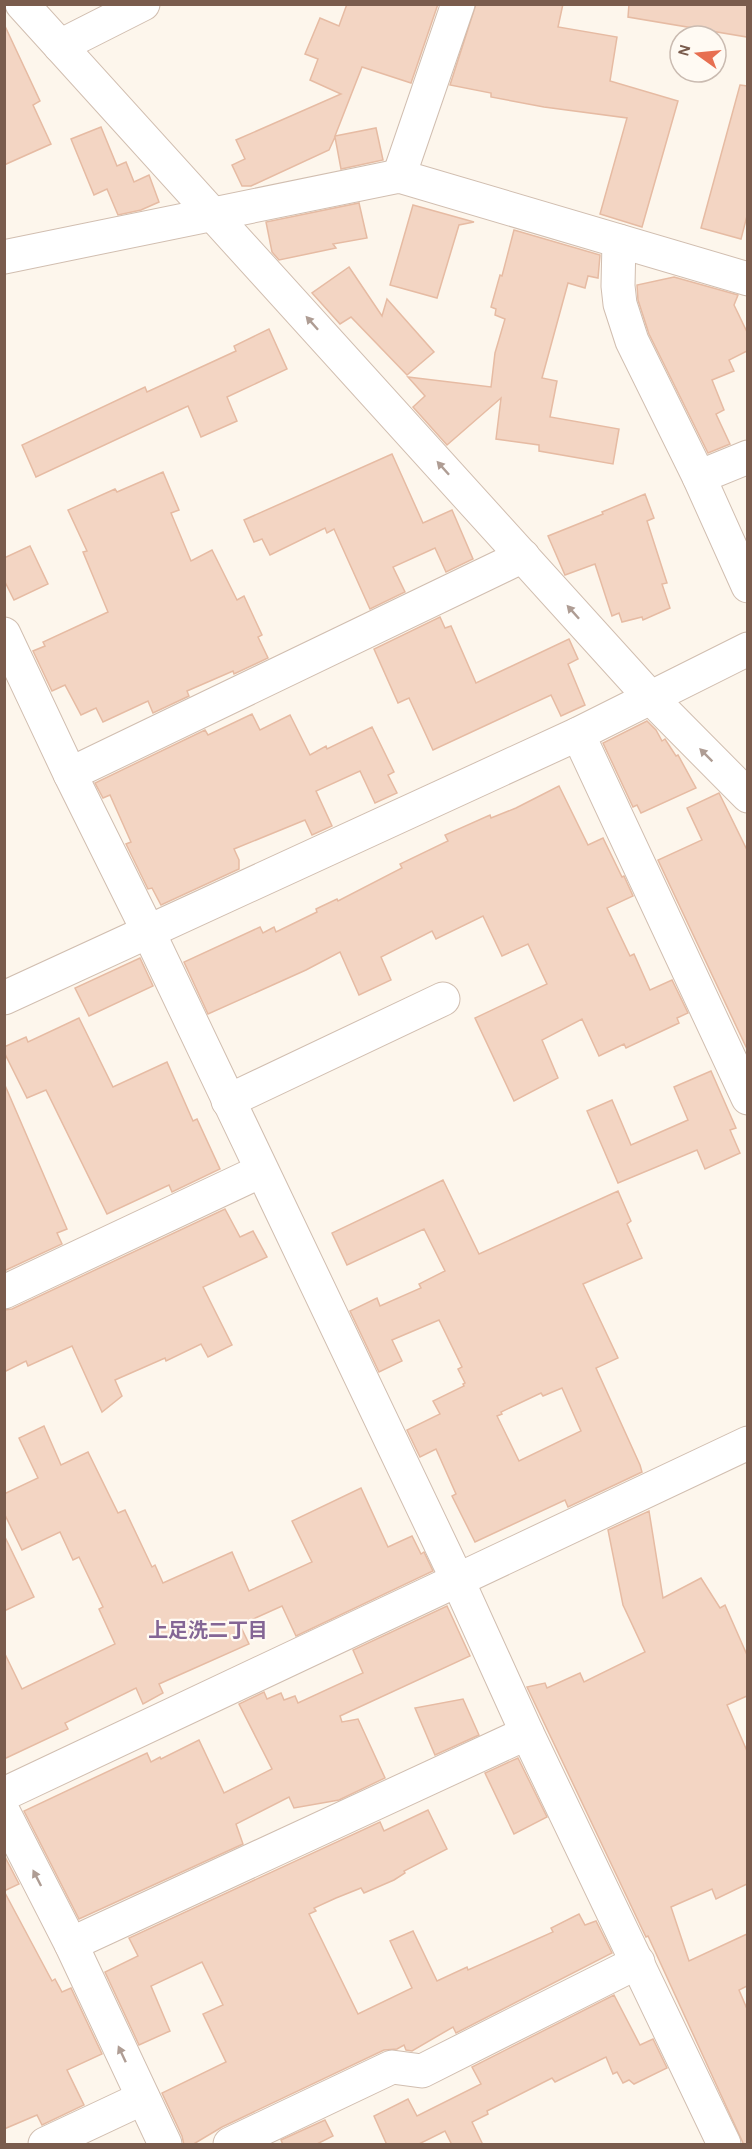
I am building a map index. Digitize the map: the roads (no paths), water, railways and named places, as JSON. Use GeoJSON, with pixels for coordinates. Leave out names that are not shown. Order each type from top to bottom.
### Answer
{"type":"FeatureCollection","features":[{"type":"Feature","properties":{"kind":"street"},"geometry":{"type":"LineString","coordinates":[[22,4],[650,697],[747,796]]}},
{"type":"Feature","properties":{"kind":"street"},"geometry":{"type":"LineString","coordinates":[[60,46],[142,4]]}},
{"type":"Feature","properties":{"kind":"street"},"geometry":{"type":"LineString","coordinates":[[399,176],[458,4]]}},
{"type":"Feature","properties":{"kind":"street"},"geometry":{"type":"LineString","coordinates":[[4,257],[399,176],[747,279]]}},
{"type":"Feature","properties":{"kind":"street"},"geometry":{"type":"LineString","coordinates":[[618,240],[621,304],[632,341],[699,477],[747,586]]}},
{"type":"Feature","properties":{"kind":"street"},"geometry":{"type":"LineString","coordinates":[[699,477],[747,457]]}},
{"type":"Feature","properties":{"kind":"street"},"geometry":{"type":"LineString","coordinates":[[70,774],[523,556]]}},
{"type":"Feature","properties":{"kind":"street"},"geometry":{"type":"LineString","coordinates":[[4,634],[458,1581],[527,1733],[724,2145]]}},
{"type":"Feature","properties":{"kind":"street"},"geometry":{"type":"LineString","coordinates":[[4,998],[578,734],[747,649]]}},
{"type":"Feature","properties":{"kind":"street"},"geometry":{"type":"LineString","coordinates":[[578,734],[747,1098]]}},
{"type":"Feature","properties":{"kind":"street"},"geometry":{"type":"LineString","coordinates":[[228,1101],[443,999]]}},
{"type":"Feature","properties":{"kind":"street"},"geometry":{"type":"LineString","coordinates":[[4,1292],[261,1171]]}},
{"type":"Feature","properties":{"kind":"street"},"geometry":{"type":"LineString","coordinates":[[4,1794],[747,1443]]}},
{"type":"Feature","properties":{"kind":"street"},"geometry":{"type":"LineString","coordinates":[[70,1944],[527,1733]]}},
{"type":"Feature","properties":{"kind":"street"},"geometry":{"type":"LineString","coordinates":[[4,1813],[70,1944],[165,2145]]}},
{"type":"Feature","properties":{"kind":"street"},"geometry":{"type":"LineString","coordinates":[[231,2145],[392,2067],[422,2071],[638,1962]]}},
{"type":"Feature","properties":{"kind":"street"},"geometry":{"type":"LineString","coordinates":[[45,2145],[143,2098]]}},
{"type":"Feature","properties":{"kind":"district","name":"上足洗二丁目"},"geometry":{"type":"Point","coordinates":[208,1630]}}]}
